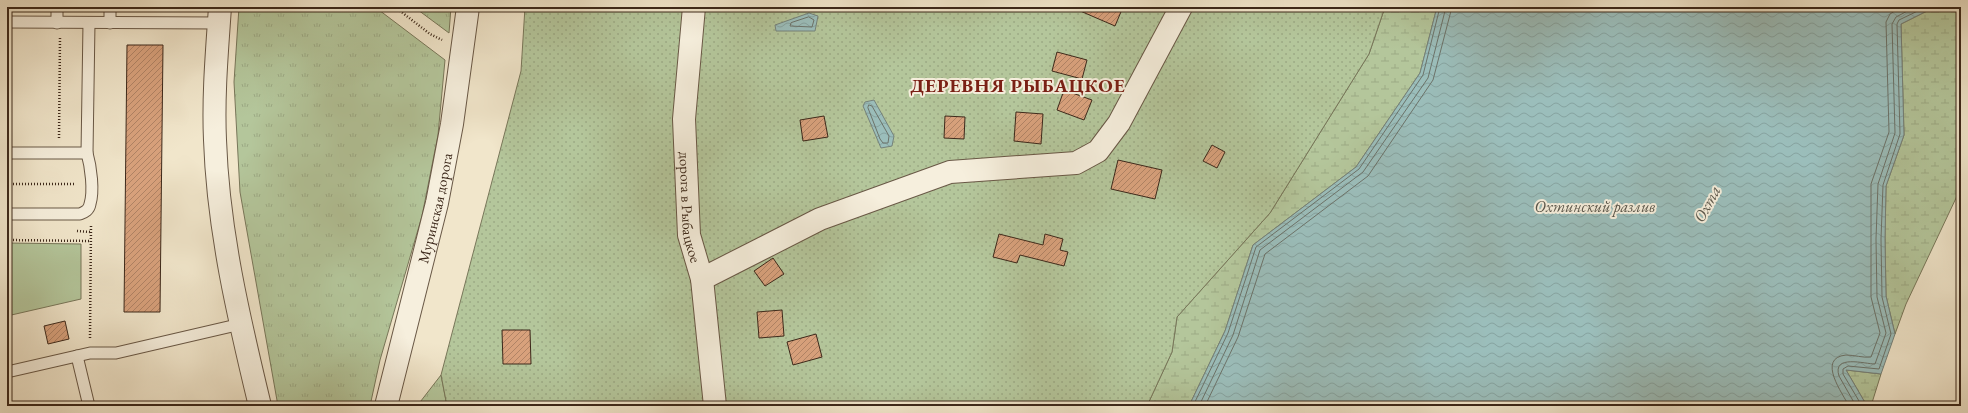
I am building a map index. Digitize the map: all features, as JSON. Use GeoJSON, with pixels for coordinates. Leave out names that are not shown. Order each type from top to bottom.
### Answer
{"type":"FeatureCollection","features":[{"type":"Feature","properties":{"kind":"street","name":"Муринская дорога"},"geometry":{"type":"LineString","coordinates":[[386,406],[437,203],[452,124],[468,7]]}},
{"type":"Feature","properties":{"kind":"street","name":"дорога в Рыбацкое"},"geometry":{"type":"LineString","coordinates":[[694,7],[684,119],[689,236],[702,279],[715,406]]}},
{"type":"Feature","properties":{"kind":"street"},"geometry":{"type":"LineString","coordinates":[[702,279],[820,219],[950,172],[1076,163],[1098,151],[1119,123],[1181,7]]}},
{"type":"Feature","properties":{"kind":"street"},"geometry":{"type":"LineString","coordinates":[[219,15],[215,140],[222,216],[241,324],[260,406]]}},
{"type":"Feature","properties":{"kind":"lane"},"geometry":{"type":"LineString","coordinates":[[57,7],[57,23]]}},
{"type":"Feature","properties":{"kind":"lane"},"geometry":{"type":"LineString","coordinates":[[110,7],[110,23]]}},
{"type":"Feature","properties":{"kind":"lane"},"geometry":{"type":"LineString","coordinates":[[7,22],[110,23],[219,15]]}},
{"type":"Feature","properties":{"kind":"lane"},"geometry":{"type":"LineString","coordinates":[[8,214],[80,214],[87,211],[91,204],[91,168],[87,154],[89,23]]}},
{"type":"Feature","properties":{"kind":"lane"},"geometry":{"type":"LineString","coordinates":[[7,153],[87,154]]}},
{"type":"Feature","properties":{"kind":"lane"},"geometry":{"type":"LineString","coordinates":[[7,372],[90,353],[116,353],[241,324]]}},
{"type":"Feature","properties":{"kind":"lane"},"geometry":{"type":"LineString","coordinates":[[77,356],[89,406]]}},
{"type":"Feature","properties":{"kind":"path"},"geometry":{"type":"LineString","coordinates":[[395,7],[430,34],[443,40]]}},
{"type":"Feature","properties":{"kind":"path"},"geometry":{"type":"LineString","coordinates":[[59,154],[60,36]]}},
{"type":"Feature","properties":{"kind":"path"},"geometry":{"type":"LineString","coordinates":[[7,184],[91,184]]}},
{"type":"Feature","properties":{"kind":"path"},"geometry":{"type":"LineString","coordinates":[[87,211],[91,225],[90,353]]}},
{"type":"Feature","properties":{"kind":"path"},"geometry":{"type":"LineString","coordinates":[[7,240],[91,241]]}},
{"type":"Feature","properties":{"kind":"path"},"geometry":{"type":"LineString","coordinates":[[7,396],[9,406]]}},
{"type":"Feature","properties":{"kind":"green space"},"geometry":{"type":"Polygon","coordinates":[[[239,7],[375,7],[445,60],[438,135],[422,216],[380,360],[370,406],[278,406],[240,192],[234,82],[239,7]]]}},
{"type":"Feature","properties":{"kind":"green space"},"geometry":{"type":"Polygon","coordinates":[[[414,7],[451,7],[449,33],[414,7]]]}},
{"type":"Feature","properties":{"kind":"green space"},"geometry":{"type":"Polygon","coordinates":[[[525,7],[1385,7],[1369,54],[1270,213],[1177,317],[1172,352],[1147,406],[447,406],[441,375],[521,71],[525,7]]]}},
{"type":"Feature","properties":{"kind":"green space"},"geometry":{"type":"Polygon","coordinates":[[[1385,7],[1437,7],[1420,73],[1356,167],[1253,245],[1225,331],[1189,406],[1147,406],[1172,352],[1177,317],[1270,213],[1369,54],[1385,7]]]}},
{"type":"Feature","properties":{"kind":"green space"},"geometry":{"type":"Polygon","coordinates":[[[1935,7],[1961,7],[1961,80],[1957,196],[1906,304],[1895,334],[1886,296],[1886,186],[1904,135],[1901,24],[1935,7]]]}},
{"type":"Feature","properties":{"kind":"green space"},"geometry":{"type":"Polygon","coordinates":[[[7,243],[81,244],[81,299],[7,316],[7,243]]]}},
{"type":"Feature","properties":{"kind":"green space"},"geometry":{"type":"Polygon","coordinates":[[[1846,370],[1881,374],[1871,406],[1867,406],[1846,370]]]}},
{"type":"Feature","properties":{"kind":"green space"},"geometry":{"type":"Polygon","coordinates":[[[441,375],[447,406],[417,406],[441,375]]]}},
{"type":"Feature","properties":{"kind":"water","name":"Охтинский разлив"},"geometry":{"type":"Polygon","coordinates":[[[1437,7],[1935,7],[1901,24],[1904,135],[1886,186],[1886,296],[1895,334],[1881,374],[1846,370],[1867,406],[1189,406],[1225,331],[1253,245],[1356,167],[1420,73],[1437,7]]]}},
{"type":"Feature","properties":{"kind":"water"},"geometry":{"type":"Polygon","coordinates":[[[809,13],[818,16],[815,31],[776,31],[775,25],[809,13]]]}},
{"type":"Feature","properties":{"kind":"water"},"geometry":{"type":"Polygon","coordinates":[[[874,100],[894,136],[892,146],[881,148],[863,106],[865,102],[874,100]]]}},
{"type":"Feature","properties":{"kind":"building"},"geometry":{"type":"Polygon","coordinates":[[[1071,7],[1123,7],[1115,26],[1071,7]]]}},
{"type":"Feature","properties":{"kind":"building"},"geometry":{"type":"Polygon","coordinates":[[[127,45],[163,45],[160,312],[124,312],[127,45]]]}},
{"type":"Feature","properties":{"kind":"building"},"geometry":{"type":"Polygon","coordinates":[[[1057,52],[1087,60],[1082,79],[1052,71],[1057,52]]]}},
{"type":"Feature","properties":{"kind":"building"},"geometry":{"type":"Polygon","coordinates":[[[1064,90],[1092,100],[1084,120],[1057,110],[1064,90]]]}},
{"type":"Feature","properties":{"kind":"building"},"geometry":{"type":"Polygon","coordinates":[[[1016,112],[1043,114],[1041,144],[1014,141],[1016,112]]]}},
{"type":"Feature","properties":{"kind":"building"},"geometry":{"type":"Polygon","coordinates":[[[824,116],[828,137],[803,141],[800,120],[824,116]]]}},
{"type":"Feature","properties":{"kind":"building"},"geometry":{"type":"Polygon","coordinates":[[[945,116],[965,117],[964,139],[944,138],[945,116]]]}},
{"type":"Feature","properties":{"kind":"building"},"geometry":{"type":"Polygon","coordinates":[[[1212,145],[1225,152],[1217,168],[1203,161],[1212,145]]]}},
{"type":"Feature","properties":{"kind":"building"},"geometry":{"type":"Polygon","coordinates":[[[1118,160],[1162,170],[1155,199],[1111,189],[1118,160]]]}},
{"type":"Feature","properties":{"kind":"building"},"geometry":{"type":"Polygon","coordinates":[[[999,234],[1043,245],[1045,234],[1063,239],[1060,250],[1068,252],[1064,266],[1020,255],[1017,263],[993,257],[999,234]]]}},
{"type":"Feature","properties":{"kind":"building"},"geometry":{"type":"Polygon","coordinates":[[[773,258],[784,274],[765,286],[754,271],[773,258]]]}},
{"type":"Feature","properties":{"kind":"building"},"geometry":{"type":"Polygon","coordinates":[[[782,310],[784,336],[759,338],[757,312],[782,310]]]}},
{"type":"Feature","properties":{"kind":"building"},"geometry":{"type":"Polygon","coordinates":[[[65,321],[69,339],[48,344],[44,326],[65,321]]]}},
{"type":"Feature","properties":{"kind":"building"},"geometry":{"type":"Polygon","coordinates":[[[502,330],[530,330],[531,364],[503,364],[502,330]]]}},
{"type":"Feature","properties":{"kind":"building"},"geometry":{"type":"Polygon","coordinates":[[[816,334],[822,357],[793,365],[787,342],[816,334]]]}},
{"type":"Feature","properties":{"kind":"district","name":"ДЕРЕВНЯ РЫБАЦКОЕ"},"geometry":{"type":"Point","coordinates":[1018,85]}},
{"type":"Feature","properties":{"kind":"water label","name":"Охта"},"geometry":{"type":"Point","coordinates":[1707,204]}}]}
